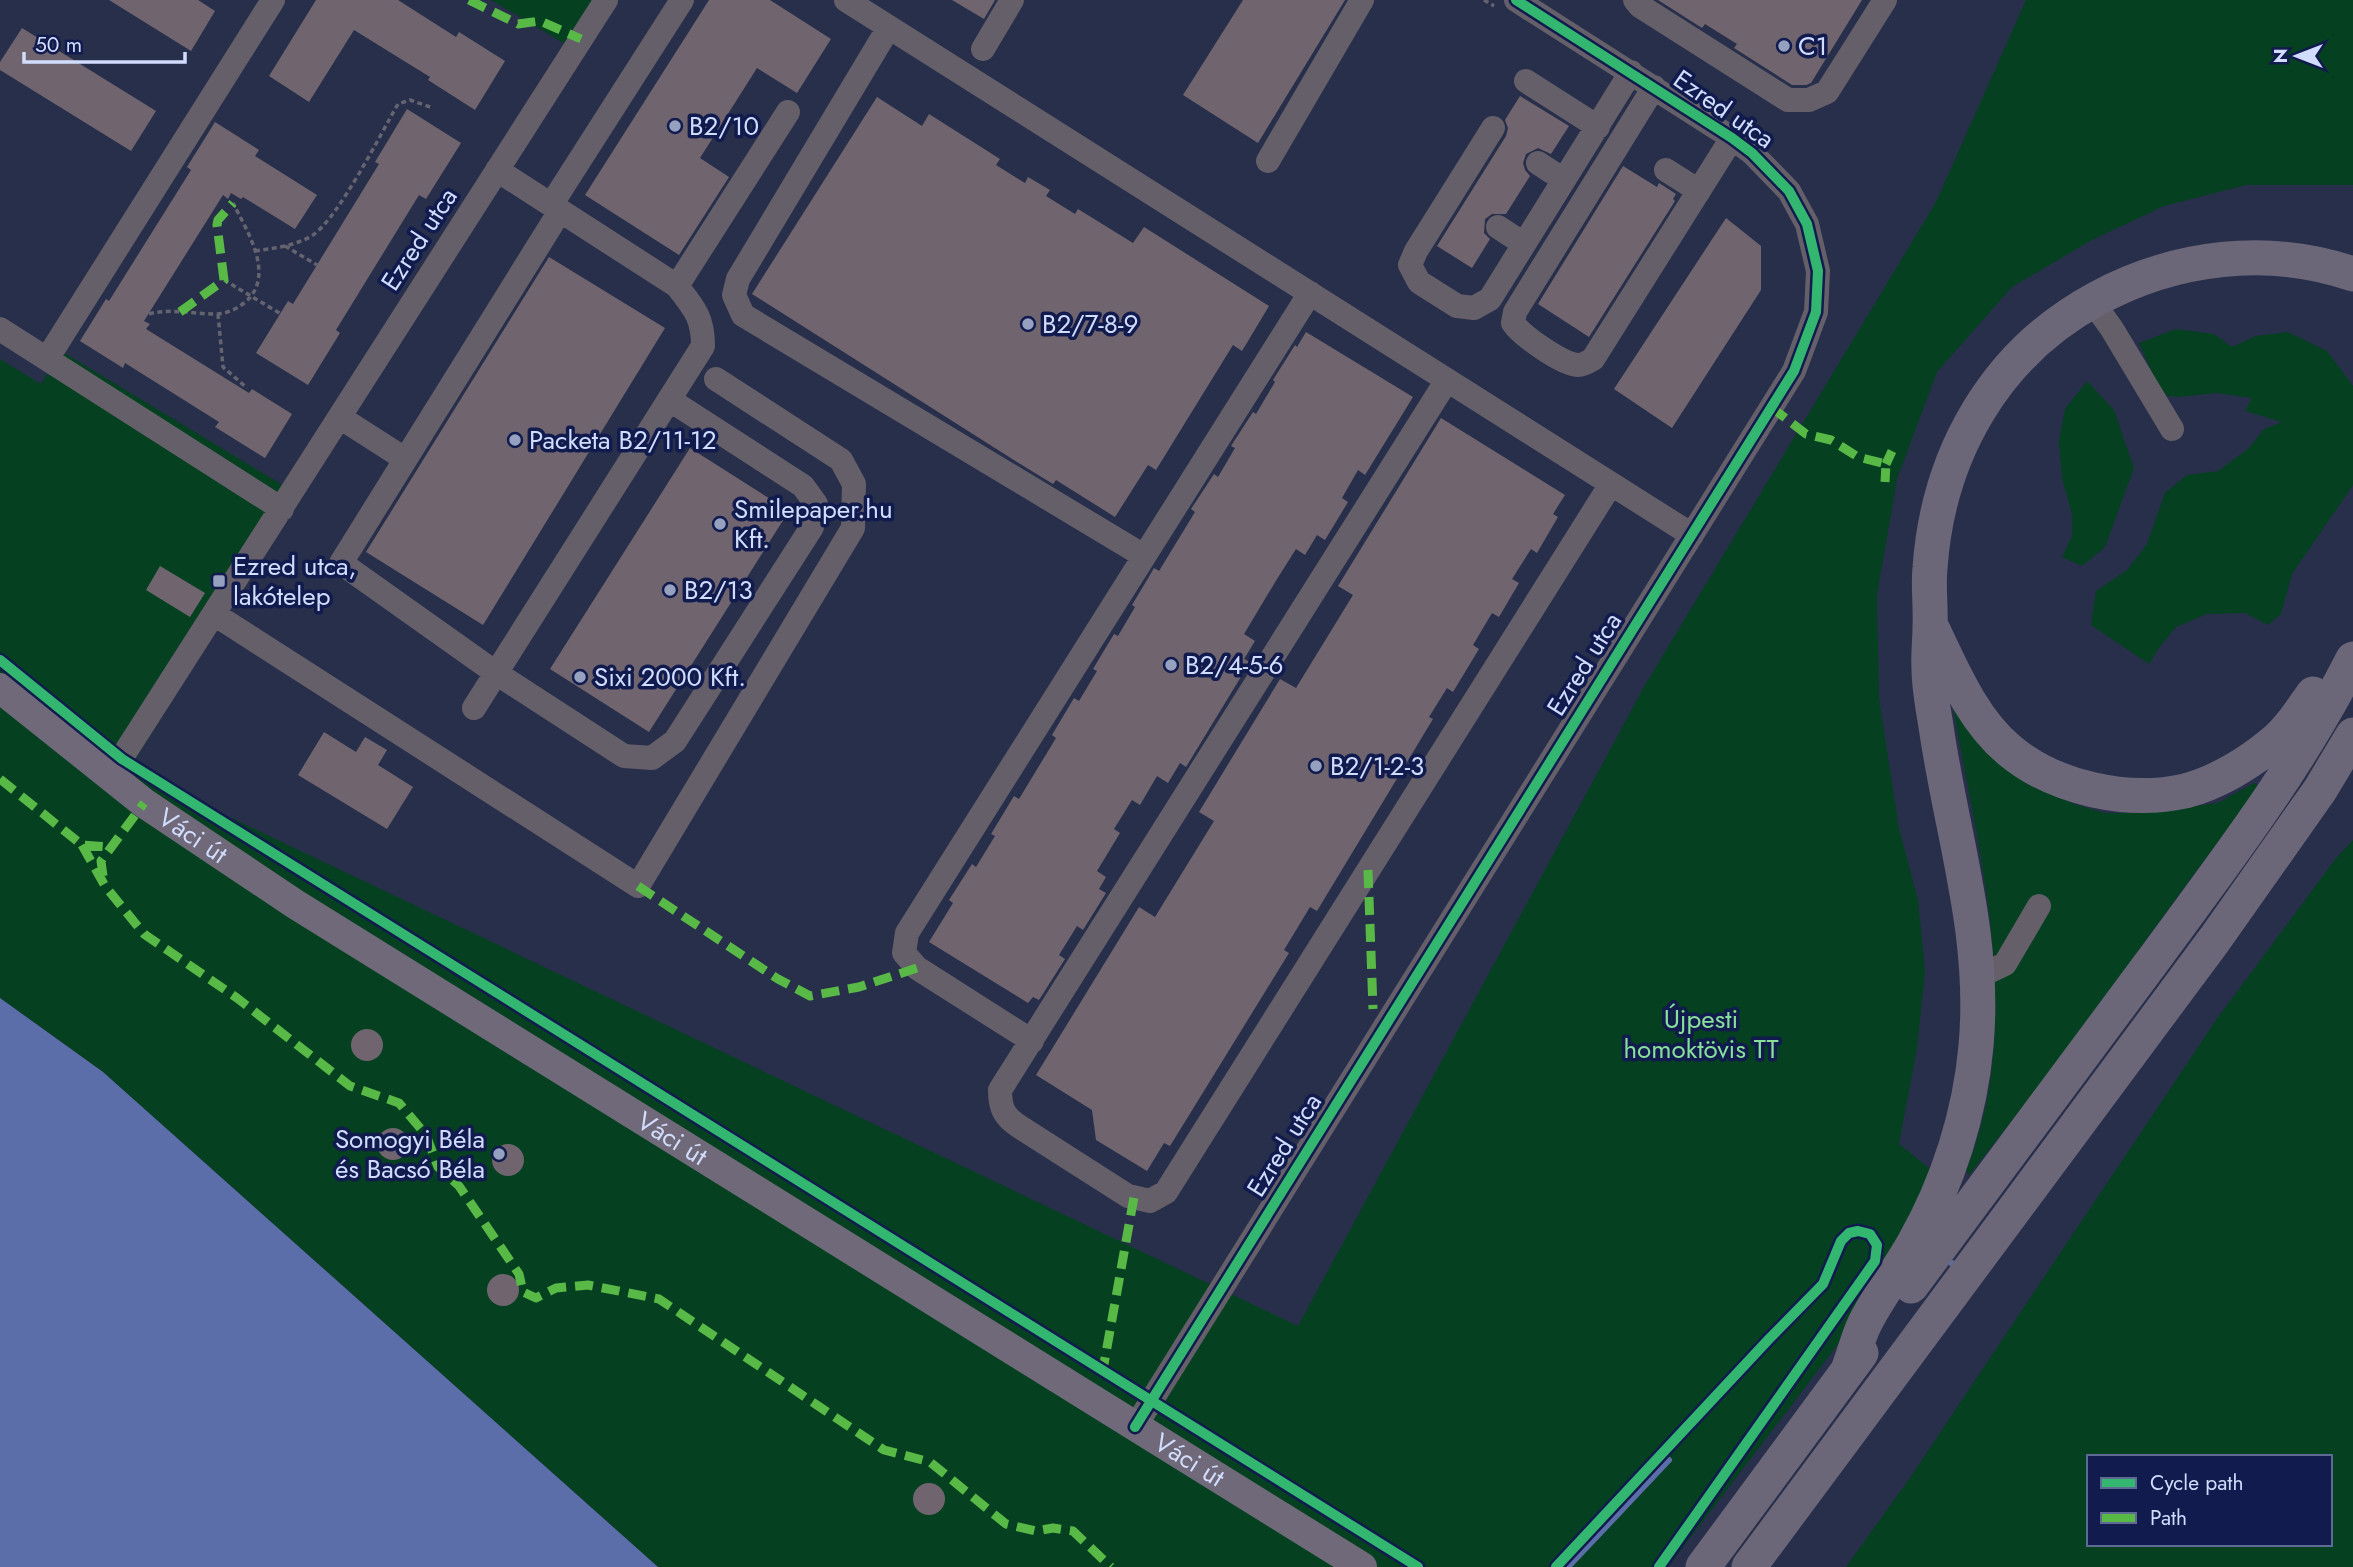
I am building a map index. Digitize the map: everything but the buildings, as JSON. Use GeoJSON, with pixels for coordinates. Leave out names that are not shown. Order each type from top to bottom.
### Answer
{"type":"FeatureCollection","features":[{"type":"Feature","properties":{"kind":"highway"},"geometry":{"type":"LineString","coordinates":[[1848,1370],[1864,1324],[1915,1242],[1946,1177],[1968,1100],[1976,1051],[1978,977],[1974,928],[1937,736],[1929,670],[1930,568],[1938,508],[1954,458],[1975,416],[2000,378],[2032,344],[2062,318],[2126,283],[2166,269],[2230,258],[2283,259],[2328,265],[2353,274]]}},
{"type":"Feature","properties":{"kind":"highway"},"geometry":{"type":"LineString","coordinates":[[1931,624],[1977,715],[2009,750],[2038,770],[2100,793],[2184,791],[2218,778],[2250,760],[2275,742],[2334,667],[2353,650]]}},
{"type":"Feature","properties":{"kind":"highway"},"geometry":{"type":"LineString","coordinates":[[1703,1567],[2218,872],[2296,758],[2333,698],[2353,659]]}},
{"type":"Feature","properties":{"kind":"highway"},"geometry":{"type":"LineString","coordinates":[[1749,1567],[2215,939],[2320,790],[2353,735]]}},
{"type":"Feature","properties":{"kind":"highway"},"geometry":{"type":"LineString","coordinates":[[2215,939],[2266,888],[2340,788],[2353,775]]}},
{"type":"Feature","properties":{"kind":"main road","name":"Váci út"},"geometry":{"type":"LineString","coordinates":[[0,688],[144,803],[295,904],[1362,1567]]}},
{"type":"Feature","properties":{"kind":"street"},"geometry":{"type":"LineString","coordinates":[[47,359],[273,0]]}},
{"type":"Feature","properties":{"kind":"street","name":"Ezred utca"},"geometry":{"type":"LineString","coordinates":[[110,776],[606,0]]}},
{"type":"Feature","properties":{"kind":"street"},"geometry":{"type":"LineString","coordinates":[[670,400],[803,486],[816,504],[812,527],[675,741],[652,758],[624,756],[496,673],[341,564],[682,0]]}},
{"type":"Feature","properties":{"kind":"street"},"geometry":{"type":"LineString","coordinates":[[983,49],[1012,0]]}},
{"type":"Feature","properties":{"kind":"street"},"geometry":{"type":"LineString","coordinates":[[1268,160],[1362,0]]}},
{"type":"Feature","properties":{"kind":"street","name":"Ezred utca"},"geometry":{"type":"LineString","coordinates":[[1135,1427],[1794,371],[1816,312],[1818,271],[1807,224],[1789,191],[1752,153],[1732,138],[1631,72],[1545,8],[1516,0]]}},
{"type":"Feature","properties":{"kind":"street"},"geometry":{"type":"LineString","coordinates":[[1635,0],[1640,6],[1788,100],[1809,100],[1826,92],[1885,0]]}},
{"type":"Feature","properties":{"kind":"street"},"geometry":{"type":"LineString","coordinates":[[862,4],[889,27],[1692,535]]}},
{"type":"Feature","properties":{"kind":"street"},"geometry":{"type":"LineString","coordinates":[[889,27],[738,279],[734,295],[743,314],[1144,556]]}},
{"type":"Feature","properties":{"kind":"street"},"geometry":{"type":"LineString","coordinates":[[1493,128],[1416,251],[1410,265],[1419,282],[1457,306],[1475,308],[1489,299],[1631,72]]}},
{"type":"Feature","properties":{"kind":"street"},"geometry":{"type":"LineString","coordinates":[[1526,81],[1598,127]]}},
{"type":"Feature","properties":{"kind":"street"},"geometry":{"type":"LineString","coordinates":[[1654,87],[1515,312],[1513,323],[1520,333],[1569,364],[1582,365],[1593,359],[1732,138]]}},
{"type":"Feature","properties":{"kind":"street"},"geometry":{"type":"LineString","coordinates":[[677,286],[788,112]]}},
{"type":"Feature","properties":{"kind":"street"},"geometry":{"type":"LineString","coordinates":[[1538,163],[1564,180]]}},
{"type":"Feature","properties":{"kind":"street"},"geometry":{"type":"LineString","coordinates":[[474,708],[703,346],[703,329],[698,313],[677,286],[497,170]]}},
{"type":"Feature","properties":{"kind":"street"},"geometry":{"type":"LineString","coordinates":[[1666,170],[1699,191]]}},
{"type":"Feature","properties":{"kind":"street"},"geometry":{"type":"LineString","coordinates":[[1498,227],[1524,244]]}},
{"type":"Feature","properties":{"kind":"street"},"geometry":{"type":"LineString","coordinates":[[1032,1041],[917,968],[904,953],[907,933],[1310,293]]}},
{"type":"Feature","properties":{"kind":"street"},"geometry":{"type":"LineString","coordinates":[[2092,302],[2112,329],[2172,429]]}},
{"type":"Feature","properties":{"kind":"street"},"geometry":{"type":"LineString","coordinates":[[0,329],[282,509]]}},
{"type":"Feature","properties":{"kind":"street"},"geometry":{"type":"LineString","coordinates":[[214,614],[638,886],[853,528],[854,484],[841,460],[716,379]]}},
{"type":"Feature","properties":{"kind":"street"},"geometry":{"type":"LineString","coordinates":[[1447,380],[1000,1090],[1000,1106],[1009,1120],[1128,1195],[1150,1201],[1166,1192],[1611,484]]}},
{"type":"Feature","properties":{"kind":"street"},"geometry":{"type":"LineString","coordinates":[[341,418],[405,459]]}},
{"type":"Feature","properties":{"kind":"street"},"geometry":{"type":"LineString","coordinates":[[1978,977],[2004,964],[2039,906]]}},
{"type":"Feature","properties":{"kind":"path"},"geometry":{"type":"LineString","coordinates":[[256,251],[285,246],[312,235],[332,216],[398,104],[410,100],[433,108]]}},
{"type":"Feature","properties":{"kind":"path"},"geometry":{"type":"LineString","coordinates":[[149,314],[160,311],[218,314],[235,310],[253,296],[260,276],[256,251],[233,203]]}},
{"type":"Feature","properties":{"kind":"path"},"geometry":{"type":"LineString","coordinates":[[285,246],[317,265]]}},
{"type":"Feature","properties":{"kind":"path"},"geometry":{"type":"LineString","coordinates":[[224,280],[281,314]]}},
{"type":"Feature","properties":{"kind":"path"},"geometry":{"type":"LineString","coordinates":[[218,314],[223,368],[247,388]]}},
{"type":"Feature","properties":{"kind":"green space"},"geometry":{"type":"Polygon","coordinates":[[[491,0],[605,0],[575,50],[491,0]]]}},
{"type":"Feature","properties":{"kind":"green space","name":"Újpesti homoktövis TT"},"geometry":{"type":"Polygon","coordinates":[[[2026,0],[2353,0],[2353,185],[2246,185],[2164,206],[2090,241],[2012,287],[1937,372],[1897,479],[1877,595],[1879,699],[1899,828],[1918,900],[1925,971],[1917,1048],[1899,1144],[1939,1176],[1839,1343],[1668,1567],[658,1567],[103,1072],[0,998],[0,359],[41,384],[61,351],[299,495],[132,765],[154,781],[1298,1326],[1645,685],[1936,202],[2026,0]]]}},
{"type":"Feature","properties":{"kind":"green space"},"geometry":{"type":"Polygon","coordinates":[[[2176,329],[2214,334],[2232,347],[2256,336],[2288,332],[2327,351],[2353,386],[2353,485],[2292,574],[2281,614],[2268,625],[2245,613],[2207,614],[2176,627],[2149,664],[2091,625],[2096,591],[2127,570],[2147,544],[2165,493],[2187,475],[2218,471],[2249,448],[2264,429],[2282,422],[2245,411],[2252,398],[2216,393],[2177,397],[2162,395],[2139,343],[2176,329]]]}},
{"type":"Feature","properties":{"kind":"green space"},"geometry":{"type":"Polygon","coordinates":[[[2087,381],[2114,410],[2134,468],[2105,547],[2082,566],[2062,557],[2072,536],[2072,515],[2062,478],[2059,441],[2065,409],[2087,381]]]}},
{"type":"Feature","properties":{"kind":"green space"},"geometry":{"type":"Polygon","coordinates":[[[1952,701],[2043,790],[2074,804],[2105,813],[2145,813],[2218,803],[2254,783],[2260,786],[2044,1079],[1969,1175],[1966,1171],[1984,1114],[1993,1055],[1995,996],[1992,936],[1984,877],[1952,701]]]}},
{"type":"Feature","properties":{"kind":"green space"},"geometry":{"type":"Polygon","coordinates":[[[2353,840],[2353,1567],[1846,1567],[1909,1479],[2218,1017],[2337,857],[2353,840]]]}},
{"type":"Feature","properties":{"kind":"water"},"geometry":{"type":"Polygon","coordinates":[[[0,998],[103,1072],[658,1567],[0,1567],[0,998]]]}},
{"type":"Feature","properties":{"kind":"waterway"},"geometry":{"type":"LineString","coordinates":[[1568,1567],[1669,1460]]}},
{"type":"Feature","properties":{"kind":"marked path"},"geometry":{"type":"LineString","coordinates":[[469,0],[518,24],[540,21],[581,39]]}},
{"type":"Feature","properties":{"kind":"marked path"},"geometry":{"type":"LineString","coordinates":[[180,312],[224,280],[217,225],[218,220],[233,203]]}},
{"type":"Feature","properties":{"kind":"marked path"},"geometry":{"type":"LineString","coordinates":[[1771,407],[1806,434],[1831,440],[1858,457],[1886,464],[1885,482]]}},
{"type":"Feature","properties":{"kind":"marked path"},"geometry":{"type":"LineString","coordinates":[[1886,464],[1892,451]]}},
{"type":"Feature","properties":{"kind":"marked path"},"geometry":{"type":"LineString","coordinates":[[0,779],[82,845],[111,847]]}},
{"type":"Feature","properties":{"kind":"marked path"},"geometry":{"type":"LineString","coordinates":[[103,876],[101,861],[144,803]]}},
{"type":"Feature","properties":{"kind":"marked path"},"geometry":{"type":"LineString","coordinates":[[82,845],[105,886],[144,934],[237,998],[350,1086],[399,1103],[426,1135],[438,1167],[459,1186],[519,1274],[523,1292],[536,1298],[556,1288],[588,1285],[659,1299],[884,1450],[930,1462],[1006,1524],[1036,1531],[1053,1528],[1073,1531],[1111,1567]]}},
{"type":"Feature","properties":{"kind":"marked path"},"geometry":{"type":"LineString","coordinates":[[1368,870],[1373,1009]]}},
{"type":"Feature","properties":{"kind":"marked path"},"geometry":{"type":"LineString","coordinates":[[638,886],[778,979],[810,996],[859,987],[917,968]]}},
{"type":"Feature","properties":{"kind":"marked path"},"geometry":{"type":"LineString","coordinates":[[1102,1375],[1134,1197]]}},
{"type":"Feature","properties":{"kind":"cycle path"},"geometry":{"type":"LineString","coordinates":[[1135,1427],[1794,371],[1816,312],[1818,271],[1807,224],[1789,191],[1752,153],[1732,138],[1516,0]]}},
{"type":"Feature","properties":{"kind":"cycle path"},"geometry":{"type":"LineString","coordinates":[[0,660],[122,759],[1418,1567]]}},
{"type":"Feature","properties":{"kind":"cycle path"},"geometry":{"type":"LineString","coordinates":[[1556,1567],[1823,1284],[1841,1241],[1849,1233],[1858,1231],[1870,1234],[1877,1245],[1875,1261],[1659,1567]]}},
{"type":"Feature","properties":{"kind":"place","name":"C1"},"geometry":{"type":"Point","coordinates":[1784,46]}},
{"type":"Feature","properties":{"kind":"place","name":"B2/10"},"geometry":{"type":"Point","coordinates":[675,126]}},
{"type":"Feature","properties":{"kind":"place","name":"B2/7-8-9"},"geometry":{"type":"Point","coordinates":[1028,324]}},
{"type":"Feature","properties":{"kind":"place","name":"Packeta B2/11-12"},"geometry":{"type":"Point","coordinates":[515,440]}},
{"type":"Feature","properties":{"kind":"place","name":"Smilepaper.hu Kft."},"geometry":{"type":"Point","coordinates":[720,524]}},
{"type":"Feature","properties":{"kind":"place","name":"Ezred utca, lakótelep"},"geometry":{"type":"Point","coordinates":[219,581]}},
{"type":"Feature","properties":{"kind":"place","name":"B2/13"},"geometry":{"type":"Point","coordinates":[670,590]}},
{"type":"Feature","properties":{"kind":"place","name":"B2/4-5-6"},"geometry":{"type":"Point","coordinates":[1171,665]}},
{"type":"Feature","properties":{"kind":"place","name":"Sixi 2000 Kft."},"geometry":{"type":"Point","coordinates":[580,677]}},
{"type":"Feature","properties":{"kind":"place","name":"B2/1-2-3"},"geometry":{"type":"Point","coordinates":[1316,766]}},
{"type":"Feature","properties":{"kind":"place","name":"Somogyi Béla és Bacsó Béla"},"geometry":{"type":"Point","coordinates":[499,1154]}}]}
